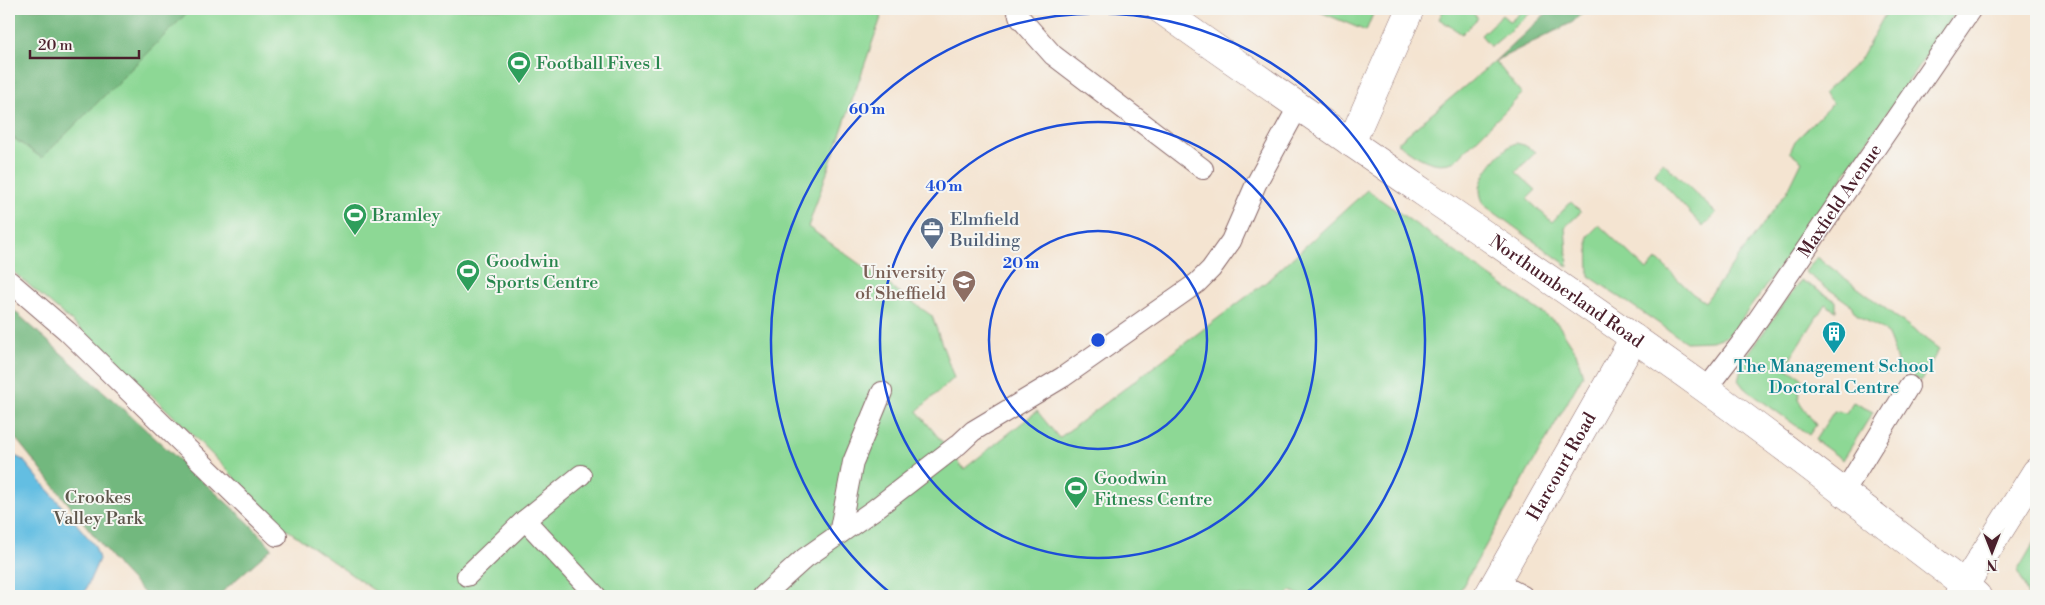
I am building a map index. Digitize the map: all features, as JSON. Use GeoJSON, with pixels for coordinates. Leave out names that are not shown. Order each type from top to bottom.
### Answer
{"type":"FeatureCollection","features":[{"type":"Feature","properties":{"kind":"street","name":"Northumberland Road"},"geometry":{"type":"LineString","coordinates":[[1160,9],[1298,107],[1473,225],[1706,389],[1844,492],[1967,592]]}},
{"type":"Feature","properties":{"kind":"street"},"geometry":{"type":"LineString","coordinates":[[1351,143],[1410,9]]}},
{"type":"Feature","properties":{"kind":"street","name":"Harcourt Road"},"geometry":{"type":"LineString","coordinates":[[1492,589],[1634,338]]}},
{"type":"Feature","properties":{"kind":"street"},"geometry":{"type":"LineString","coordinates":[[1967,592],[2036,472]]}},
{"type":"Feature","properties":{"kind":"lane"},"geometry":{"type":"LineString","coordinates":[[1017,9],[1020,18],[1053,55],[1203,169]]}},
{"type":"Feature","properties":{"kind":"lane","name":"Maxfield Avenue"},"geometry":{"type":"LineString","coordinates":[[1706,389],[1746,336],[1971,9]]}},
{"type":"Feature","properties":{"kind":"lane"},"geometry":{"type":"LineString","coordinates":[[763,596],[804,558],[959,444],[973,431],[1063,377],[1197,283],[1211,269],[1231,241],[1256,184],[1298,107]]}},
{"type":"Feature","properties":{"kind":"lane"},"geometry":{"type":"LineString","coordinates":[[9,281],[67,331],[277,536]]}},
{"type":"Feature","properties":{"kind":"lane"},"geometry":{"type":"LineString","coordinates":[[1844,492],[1909,386]]}},
{"type":"Feature","properties":{"kind":"lane"},"geometry":{"type":"LineString","coordinates":[[839,534],[853,462],[882,392]]}},
{"type":"Feature","properties":{"kind":"lane"},"geometry":{"type":"LineString","coordinates":[[467,576],[525,520],[581,475]]}},
{"type":"Feature","properties":{"kind":"lane"},"geometry":{"type":"LineString","coordinates":[[525,520],[596,596]]}},
{"type":"Feature","properties":{"kind":"lane"},"geometry":{"type":"LineString","coordinates":[[1492,589],[1523,596]]}},
{"type":"Feature","properties":{"kind":"green space"},"geometry":{"type":"Polygon","coordinates":[[[9,9],[191,9],[42,158],[9,135],[9,9]]]}},
{"type":"Feature","properties":{"kind":"green space","name":"Goodwin Sports Centre"},"geometry":{"type":"Polygon","coordinates":[[[92,9],[884,9],[808,227],[932,316],[954,378],[917,411],[964,469],[1037,411],[1059,438],[1266,282],[1367,190],[1558,324],[1576,352],[1583,375],[1457,596],[1302,596],[1291,591],[1286,596],[382,596],[282,526],[185,427],[98,344],[9,268],[9,62],[92,9]]]}},
{"type":"Feature","properties":{"kind":"green space"},"geometry":{"type":"Polygon","coordinates":[[[1313,9],[1375,9],[1366,31],[1313,9]]]}},
{"type":"Feature","properties":{"kind":"green space"},"geometry":{"type":"Polygon","coordinates":[[[1444,9],[1468,9],[1478,18],[1462,34],[1439,19],[1444,9]]]}},
{"type":"Feature","properties":{"kind":"green space"},"geometry":{"type":"Polygon","coordinates":[[[1524,9],[1535,9],[1491,47],[1481,35],[1502,15],[1510,22],[1524,9]]]}},
{"type":"Feature","properties":{"kind":"green space"},"geometry":{"type":"Polygon","coordinates":[[[1551,9],[1586,9],[1573,22],[1495,61],[1551,9]]]}},
{"type":"Feature","properties":{"kind":"green space"},"geometry":{"type":"Polygon","coordinates":[[[1888,9],[1958,9],[1819,212],[1736,327],[1725,337],[1712,341],[1686,342],[1589,276],[1588,236],[1599,225],[1647,270],[1657,259],[1693,294],[1705,302],[1787,192],[1802,161],[1790,152],[1795,141],[1833,103],[1824,93],[1860,60],[1888,9]]]}},
{"type":"Feature","properties":{"kind":"green space"},"geometry":{"type":"Polygon","coordinates":[[[1495,61],[1522,94],[1455,161],[1439,164],[1425,160],[1397,143],[1495,61]]]}},
{"type":"Feature","properties":{"kind":"green space"},"geometry":{"type":"Polygon","coordinates":[[[1516,143],[1536,152],[1516,172],[1536,190],[1527,199],[1552,222],[1571,202],[1581,212],[1565,227],[1568,266],[1484,205],[1480,189],[1484,176],[1493,162],[1505,150],[1516,143]]]}},
{"type":"Feature","properties":{"kind":"green space"},"geometry":{"type":"Polygon","coordinates":[[[1663,162],[1716,213],[1703,227],[1654,173],[1663,162]]]}},
{"type":"Feature","properties":{"kind":"green space"},"geometry":{"type":"Polygon","coordinates":[[[1817,257],[1939,349],[1921,381],[1899,369],[1885,331],[1861,318],[1851,305],[1805,272],[1817,257]]]}},
{"type":"Feature","properties":{"kind":"green space"},"geometry":{"type":"Polygon","coordinates":[[[1801,280],[1836,301],[1836,311],[1825,304],[1785,367],[1802,378],[1798,400],[1816,425],[1809,435],[1744,388],[1738,380],[1743,361],[1801,280]]]}},
{"type":"Feature","properties":{"kind":"green space","name":"Crookes Valley Park"},"geometry":{"type":"Polygon","coordinates":[[[9,306],[250,524],[272,548],[222,592],[225,596],[147,596],[121,569],[17,440],[9,436],[9,306]]]}},
{"type":"Feature","properties":{"kind":"green space"},"geometry":{"type":"Polygon","coordinates":[[[1853,402],[1873,412],[1843,460],[1815,440],[1834,411],[1846,413],[1853,402]]]}},
{"type":"Feature","properties":{"kind":"green space"},"geometry":{"type":"Polygon","coordinates":[[[2036,539],[2036,596],[2028,596],[2018,570],[2036,539]]]}},
{"type":"Feature","properties":{"kind":"water"},"geometry":{"type":"Polygon","coordinates":[[[15,456],[23,460],[95,546],[99,559],[83,596],[9,596],[9,458],[15,456]]]}},
{"type":"Feature","properties":{"kind":"place","name":"Football Fives 1"},"geometry":{"type":"Point","coordinates":[519,84]}},
{"type":"Feature","properties":{"kind":"place","name":"Bramley"},"geometry":{"type":"Point","coordinates":[355,236]}},
{"type":"Feature","properties":{"kind":"place","name":"Elmfield Building"},"geometry":{"type":"Point","coordinates":[932,250]}},
{"type":"Feature","properties":{"kind":"place","name":"Goodwin Sports Centre"},"geometry":{"type":"Point","coordinates":[468,292]}},
{"type":"Feature","properties":{"kind":"place","name":"University of Sheffield"},"geometry":{"type":"Point","coordinates":[964,303]}},
{"type":"Feature","properties":{"kind":"place","name":"The Management School Doctoral Centre"},"geometry":{"type":"Point","coordinates":[1834,354]}},
{"type":"Feature","properties":{"kind":"place","name":"Goodwin Fitness Centre"},"geometry":{"type":"Point","coordinates":[1076,509]}}]}
